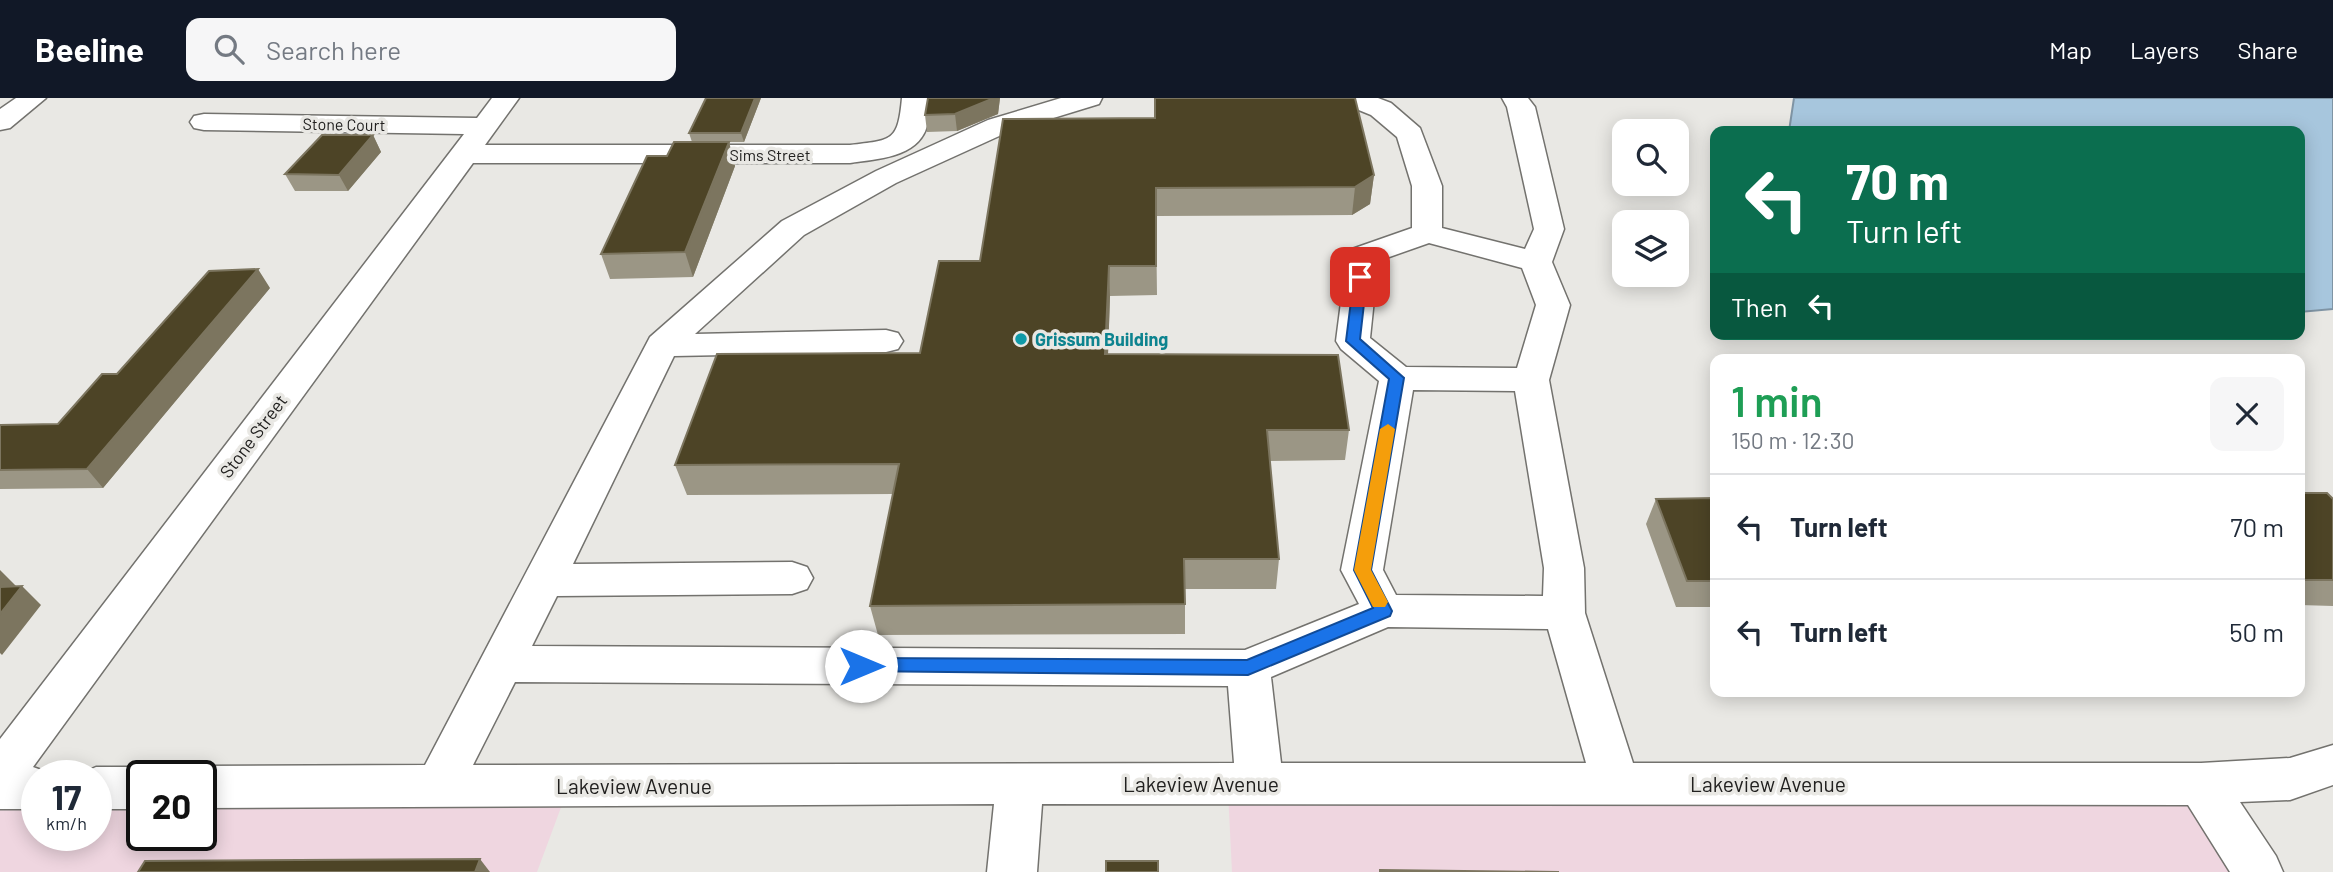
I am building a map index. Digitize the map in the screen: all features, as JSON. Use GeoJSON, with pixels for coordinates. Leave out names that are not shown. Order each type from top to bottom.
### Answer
{"type":"FeatureCollection","features":[{"type":"Feature","properties":{"kind":"street"},"geometry":{"type":"LineString","coordinates":[[0,122],[33,98]]}},
{"type":"Feature","properties":{"kind":"street","name":"Sims Street"},"geometry":{"type":"LineString","coordinates":[[484,126],[857,153],[901,142],[913,128],[915,98]]}},
{"type":"Feature","properties":{"kind":"street"},"geometry":{"type":"LineString","coordinates":[[438,786],[662,345],[793,228],[886,177],[998,126],[1089,98]]}},
{"type":"Feature","properties":{"kind":"street"},"geometry":{"type":"LineString","coordinates":[[1354,98],[1381,108],[1410,134],[1427,186],[1427,233]]}},
{"type":"Feature","properties":{"kind":"street"},"geometry":{"type":"LineString","coordinates":[[1515,98],[1521,107],[1549,229],[1536,262],[1553,305],[1531,380],[1564,568],[1564,613],[1616,783]]}},
{"type":"Feature","properties":{"kind":"street","name":"Stone Court"},"geometry":{"type":"LineString","coordinates":[[204,122],[484,126]]}},
{"type":"Feature","properties":{"kind":"street","name":"Stone Street"},"geometry":{"type":"LineString","coordinates":[[0,775],[484,126]]}},
{"type":"Feature","properties":{"kind":"street"},"geometry":{"type":"LineString","coordinates":[[1531,380],[1397,378],[1353,341],[1363,256],[1427,233],[1536,262]]}},
{"type":"Feature","properties":{"kind":"street"},"geometry":{"type":"LineString","coordinates":[[662,345],[887,341]]}},
{"type":"Feature","properties":{"kind":"street"},"geometry":{"type":"LineString","coordinates":[[1384,611],[1362,570],[1397,378]]}},
{"type":"Feature","properties":{"kind":"street"},"geometry":{"type":"LineString","coordinates":[[544,580],[792,578]]}},
{"type":"Feature","properties":{"kind":"street"},"geometry":{"type":"LineString","coordinates":[[502,664],[1248,668],[1384,611],[1564,613]]}},
{"type":"Feature","properties":{"kind":"street"},"geometry":{"type":"LineString","coordinates":[[1248,668],[1259,783]]}},
{"type":"Feature","properties":{"kind":"street","name":"Lakeview Avenue"},"geometry":{"type":"LineString","coordinates":[[217,787],[1020,783],[2201,784],[2290,779],[2333,765]]}},
{"type":"Feature","properties":{"kind":"street"},"geometry":{"type":"LineString","coordinates":[[1012,872],[1020,783]]}},
{"type":"Feature","properties":{"kind":"street"},"geometry":{"type":"LineString","coordinates":[[2201,784],[2258,872]]}},
{"type":"Feature","properties":{"kind":"street"},"geometry":{"type":"LineString","coordinates":[[0,788],[21,788]]}},
{"type":"Feature","properties":{"kind":"shaded area"},"geometry":{"type":"Polygon","coordinates":[[[1228,792],[2196,792],[2248,872],[1232,872],[1228,792]]]}},
{"type":"Feature","properties":{"kind":"shaded area"},"geometry":{"type":"Polygon","coordinates":[[[566,794],[537,872],[0,872],[0,795],[21,795],[21,851],[112,851],[112,795],[126,795],[126,851],[217,851],[217,795],[566,794]]]}},
{"type":"Feature","properties":{"kind":"water"},"geometry":{"type":"Polygon","coordinates":[[[1794,98],[2333,98],[2333,309],[2305,312],[2305,126],[1790,126],[1794,98]]]}},
{"type":"Feature","properties":{"kind":"building"},"geometry":{"type":"Polygon","coordinates":[[[706,98],[755,98],[741,133],[689,133],[706,98]]]}},
{"type":"Feature","properties":{"kind":"building"},"geometry":{"type":"Polygon","coordinates":[[[928,98],[994,98],[955,114],[925,115],[928,98]]]}},
{"type":"Feature","properties":{"kind":"building","name":"Grissum Building"},"geometry":{"type":"Polygon","coordinates":[[[1155,98],[1355,98],[1374,175],[1355,187],[1156,188],[1156,266],[1109,266],[1105,354],[1338,355],[1349,430],[1267,430],[1279,559],[1184,559],[1185,604],[870,606],[899,464],[675,465],[717,354],[920,353],[939,261],[980,261],[1003,119],[1155,118],[1155,98]]]}},
{"type":"Feature","properties":{"kind":"building"},"geometry":{"type":"Polygon","coordinates":[[[322,135],[373,135],[339,175],[285,174],[322,135]]]}},
{"type":"Feature","properties":{"kind":"building"},"geometry":{"type":"Polygon","coordinates":[[[674,142],[729,142],[685,252],[601,254],[647,156],[667,156],[674,142]]]}},
{"type":"Feature","properties":{"kind":"building"},"geometry":{"type":"Polygon","coordinates":[[[258,269],[87,469],[0,470],[0,425],[58,424],[102,374],[117,374],[209,271],[258,269]]]}},
{"type":"Feature","properties":{"kind":"building"},"geometry":{"type":"Polygon","coordinates":[[[2305,493],[2327,493],[2333,499],[2333,580],[2305,580],[2305,493]]]}},
{"type":"Feature","properties":{"kind":"building"},"geometry":{"type":"Polygon","coordinates":[[[1710,498],[1710,581],[1687,581],[1656,499],[1710,498]]]}},
{"type":"Feature","properties":{"kind":"building"},"geometry":{"type":"Polygon","coordinates":[[[22,586],[0,614],[0,587],[22,586]]]}},
{"type":"Feature","properties":{"kind":"building"},"geometry":{"type":"Polygon","coordinates":[[[480,859],[475,872],[138,872],[145,861],[480,859]]]}},
{"type":"Feature","properties":{"kind":"building"},"geometry":{"type":"Polygon","coordinates":[[[1106,861],[1158,861],[1158,872],[1106,872],[1106,861]]]}},
{"type":"Feature","properties":{"kind":"building"},"geometry":{"type":"Polygon","coordinates":[[[1380,870],[1559,872],[1380,872],[1380,870]]]}},
{"type":"Feature","properties":{"kind":"slow traffic"},"geometry":{"type":"LineString","coordinates":[[1379,602],[1362,570],[1388,429]]}},
{"type":"Feature","properties":{"kind":"place","name":"Grissum Building"},"geometry":{"type":"Point","coordinates":[1021,339]}},
{"type":"Feature","properties":{"kind":"route"},"geometry":{"type":"LineString","coordinates":[[861,666],[1248,668],[1384,611],[1362,570],[1397,378],[1353,341],[1360,277]]}}]}
